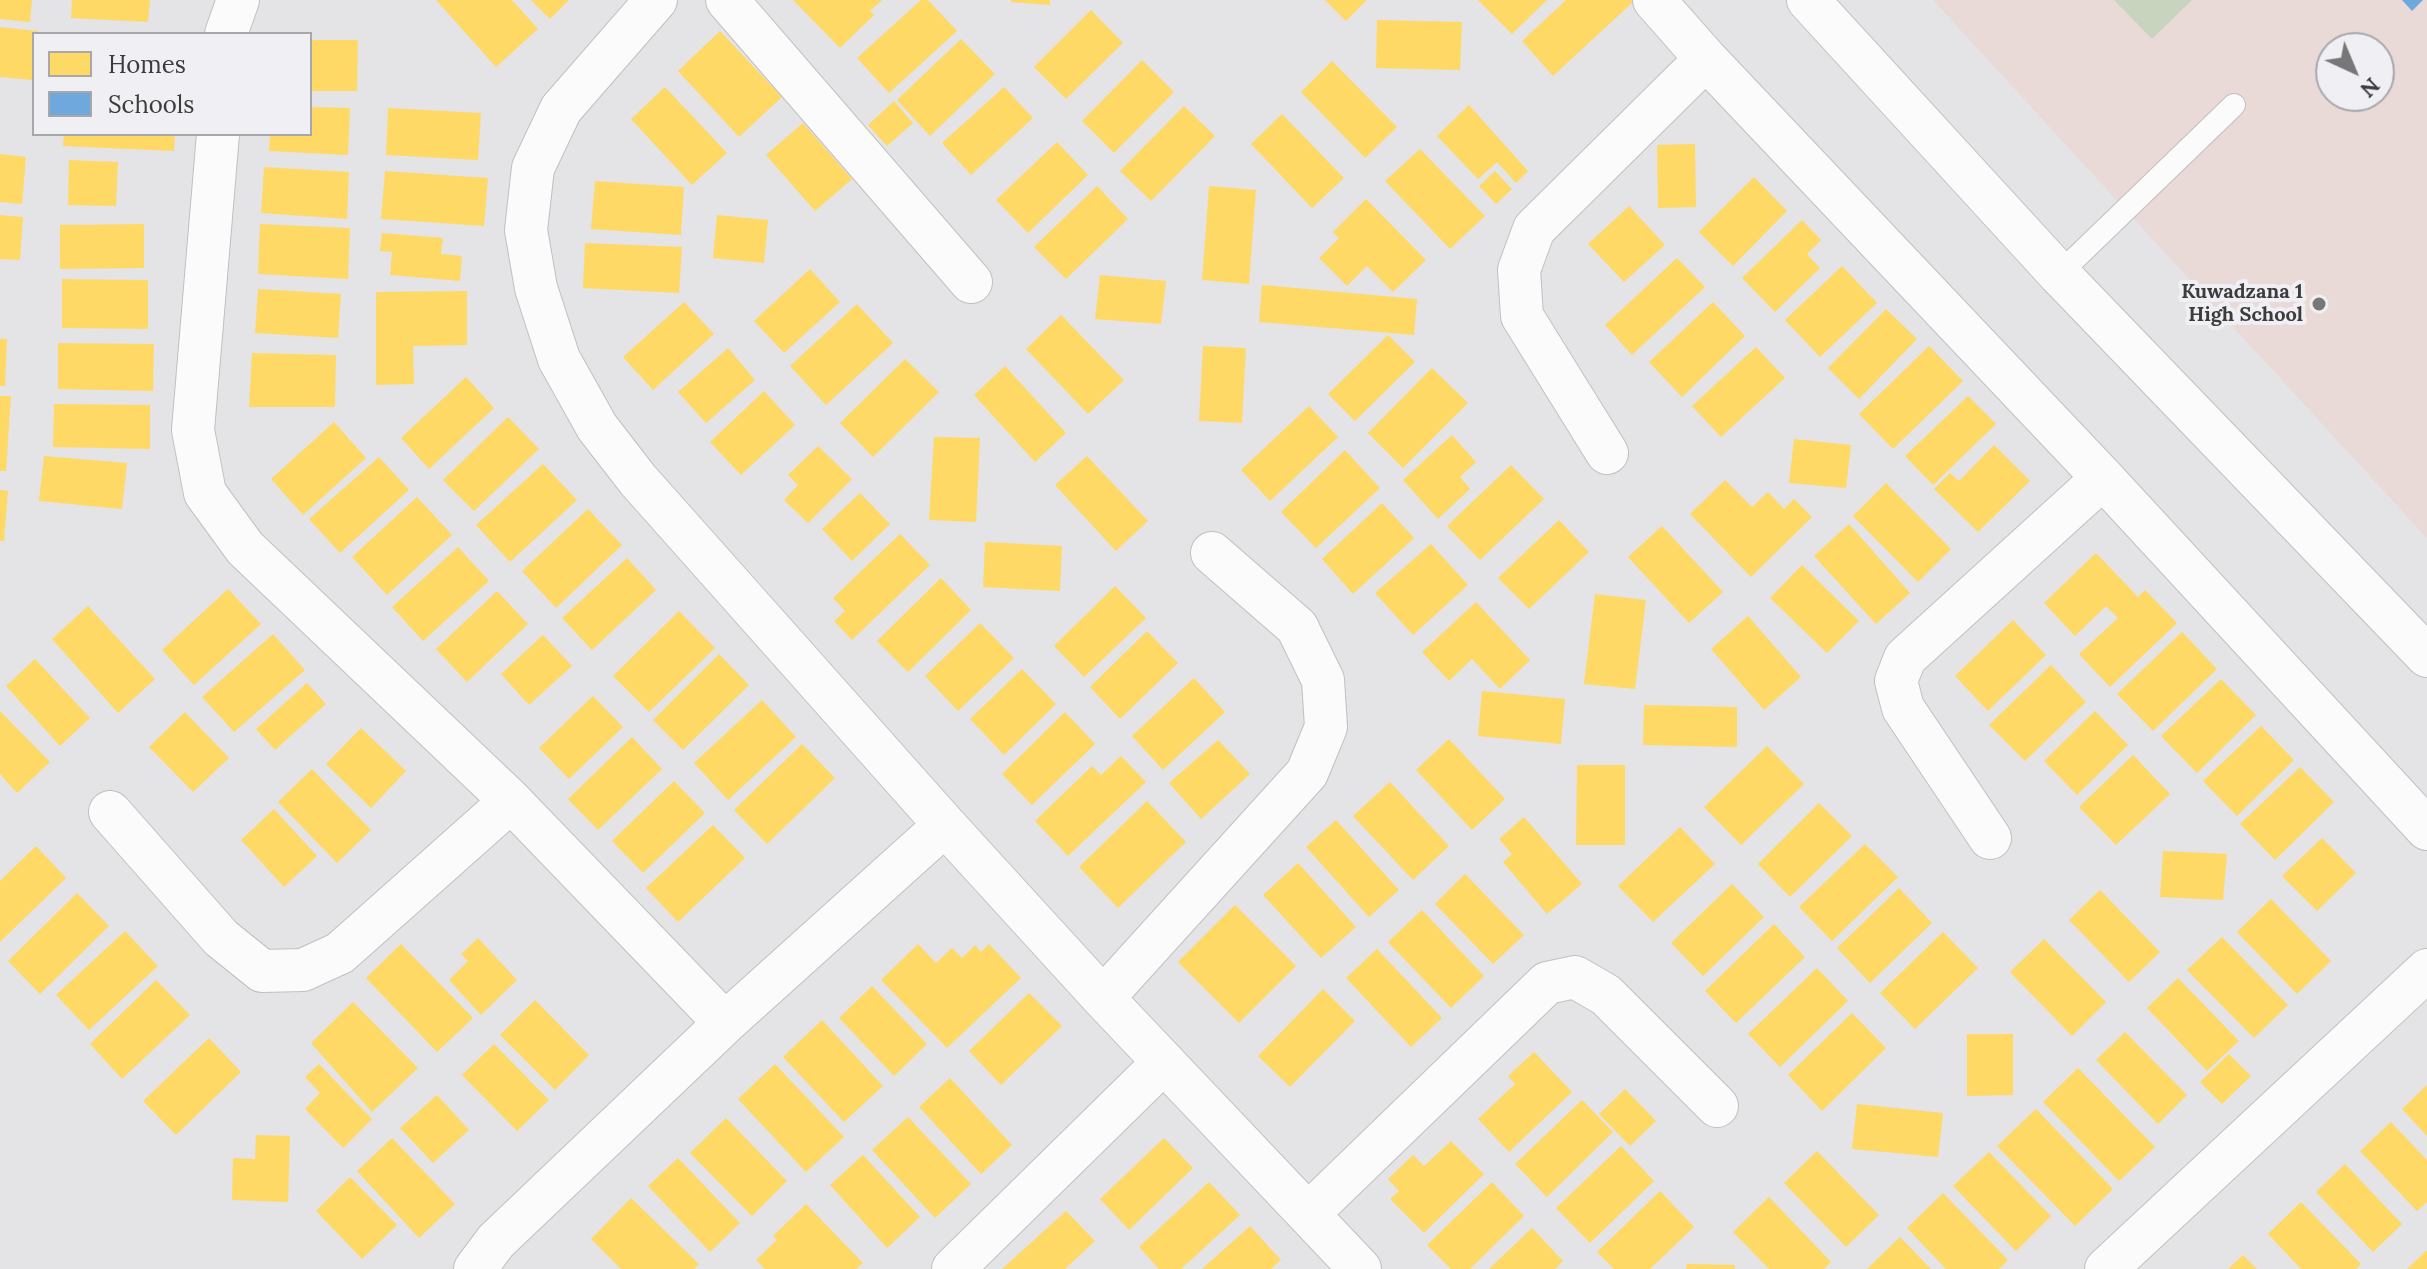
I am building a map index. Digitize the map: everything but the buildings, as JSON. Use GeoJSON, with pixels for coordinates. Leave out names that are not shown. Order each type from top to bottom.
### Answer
{"type":"FeatureCollection","features":[{"type":"Feature","properties":{"kind":"street"},"geometry":{"type":"LineString","coordinates":[[227,32],[238,0]]}},
{"type":"Feature","properties":{"kind":"street"},"geometry":{"type":"LineString","coordinates":[[656,0],[561,109],[533,168],[526,230],[536,288],[559,359],[597,427],[638,480],[1103,998],[1360,1269]]}},
{"type":"Feature","properties":{"kind":"street"},"geometry":{"type":"LineString","coordinates":[[727,0],[971,282]]}},
{"type":"Feature","properties":{"kind":"street"},"geometry":{"type":"LineString","coordinates":[[1654,0],[1706,59],[2103,478],[2427,829]]}},
{"type":"Feature","properties":{"kind":"street"},"geometry":{"type":"LineString","coordinates":[[1808,0],[2059,274],[2427,656]]}},
{"type":"Feature","properties":{"kind":"street"},"geometry":{"type":"LineString","coordinates":[[1607,453],[1522,316],[1519,270],[1534,229],[1706,59]]}},
{"type":"Feature","properties":{"kind":"street"},"geometry":{"type":"LineString","coordinates":[[218,136],[193,430],[205,493],[245,548],[511,801],[725,1023]]}},
{"type":"Feature","properties":{"kind":"street"},"geometry":{"type":"LineString","coordinates":[[1990,838],[1903,708],[1896,681],[1905,658],[2103,478]]}},
{"type":"Feature","properties":{"kind":"street"},"geometry":{"type":"LineString","coordinates":[[1103,998],[1307,773],[1326,727],[1323,680],[1297,627],[1212,553]]}},
{"type":"Feature","properties":{"kind":"street"},"geometry":{"type":"LineString","coordinates":[[110,812],[221,938],[262,971],[303,970],[340,953],[511,801]]}},
{"type":"Feature","properties":{"kind":"street"},"geometry":{"type":"LineString","coordinates":[[475,1269],[496,1241],[725,1023],[945,825]]}},
{"type":"Feature","properties":{"kind":"street"},"geometry":{"type":"LineString","coordinates":[[2106,1269],[2427,970]]}},
{"type":"Feature","properties":{"kind":"street"},"geometry":{"type":"LineString","coordinates":[[1309,1213],[1547,983],[1575,977],[1606,995],[1717,1106]]}},
{"type":"Feature","properties":{"kind":"street"},"geometry":{"type":"LineString","coordinates":[[953,1269],[1164,1062]]}},
{"type":"Feature","properties":{"kind":"lane"},"geometry":{"type":"LineString","coordinates":[[2059,274],[2234,105]]}},
{"type":"Feature","properties":{"kind":"shaded area","name":"Kuwadzana 1 High School"},"geometry":{"type":"Polygon","coordinates":[[[1933,0],[2427,0],[2427,538],[1933,0]]]}},
{"type":"Feature","properties":{"kind":"green space"},"geometry":{"type":"Polygon","coordinates":[[[2114,0],[2192,0],[2152,39],[2114,0]]]}},
{"type":"Feature","properties":{"kind":"place","name":"Kuwadzana 1 High School"},"geometry":{"type":"Point","coordinates":[2319,304]}}]}
